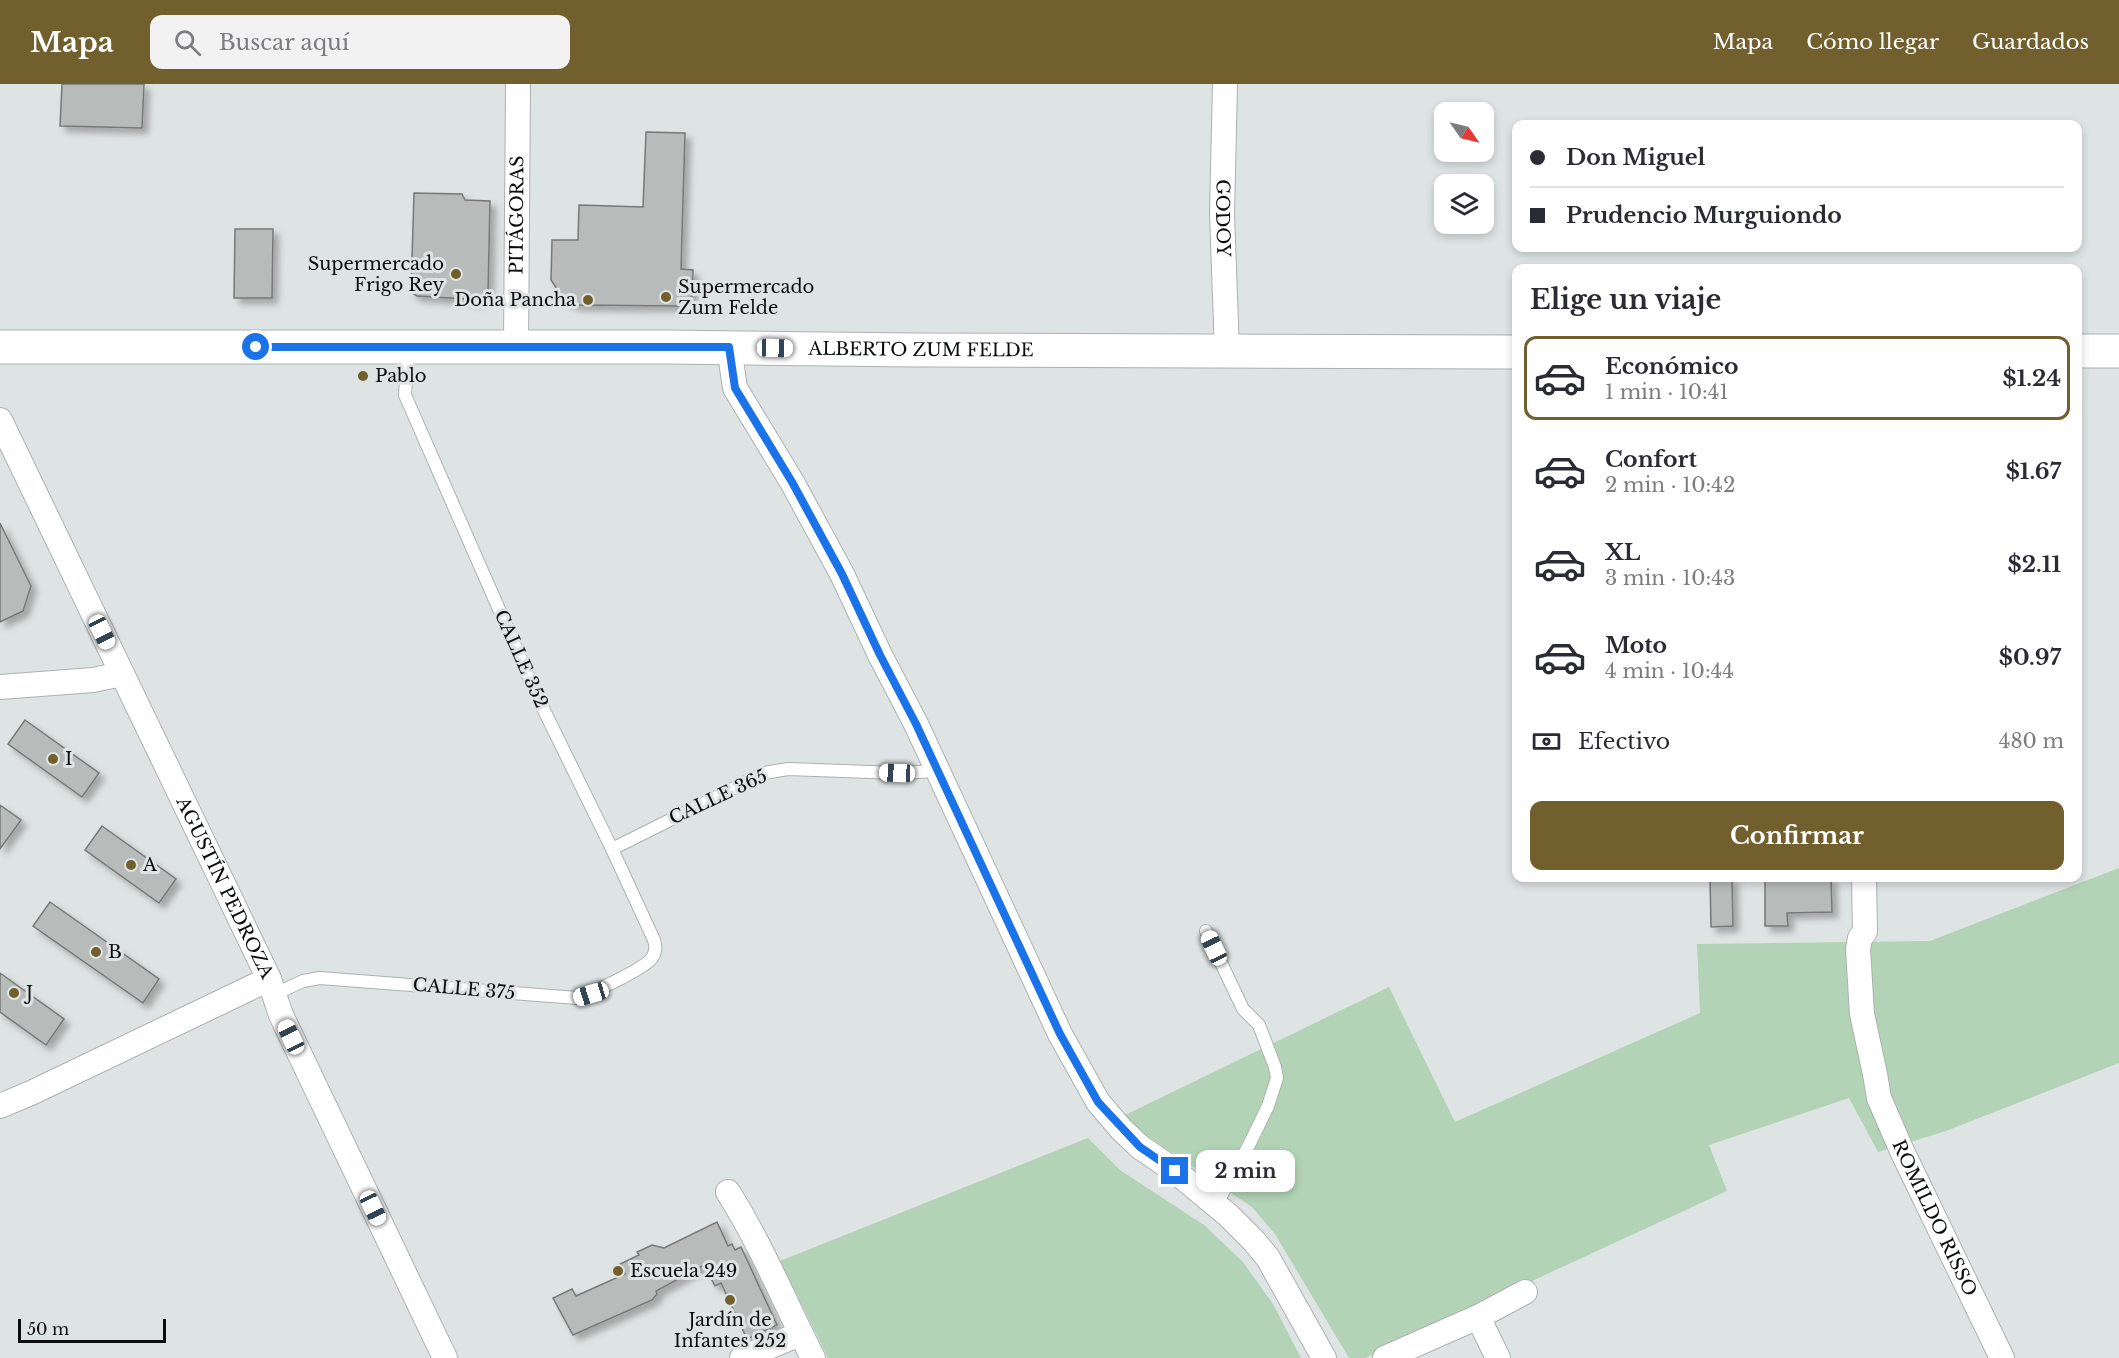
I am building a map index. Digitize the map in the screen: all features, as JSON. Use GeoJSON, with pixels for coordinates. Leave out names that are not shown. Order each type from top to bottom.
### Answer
{"type":"FeatureCollection","features":[{"type":"Feature","properties":{"kind":"street","name":"PITÁGORAS"},"geometry":{"type":"LineString","coordinates":[[516,347],[518,84]]}},
{"type":"Feature","properties":{"kind":"street","name":"GODOY"},"geometry":{"type":"LineString","coordinates":[[1225,84],[1222,214],[1227,351]]}},
{"type":"Feature","properties":{"kind":"street","name":"ALBERTO ZUM FELDE"},"geometry":{"type":"LineString","coordinates":[[0,347],[729,347],[1512,352]]}},
{"type":"Feature","properties":{"kind":"street"},"geometry":{"type":"LineString","coordinates":[[729,347],[735,388],[792,482],[842,574],[1060,1034],[1098,1102],[1140,1147],[1175,1171],[1254,1241],[1268,1258],[1324,1358]]}},
{"type":"Feature","properties":{"kind":"street"},"geometry":{"type":"LineString","coordinates":[[2082,351],[2119,351]]}},
{"type":"Feature","properties":{"kind":"street","name":"AGUSTÍN PEDROZA"},"geometry":{"type":"LineString","coordinates":[[0,420],[122,674],[153,744],[272,987],[281,1016],[445,1358]]}},
{"type":"Feature","properties":{"kind":"street"},"geometry":{"type":"LineString","coordinates":[[0,687],[93,680],[122,674]]}},
{"type":"Feature","properties":{"kind":"street","name":"ROMILDO RISSO"},"geometry":{"type":"LineString","coordinates":[[1864,882],[1865,932],[1860,938],[1858,949],[1862,1014],[1879,1098],[1902,1151],[2002,1358]]}},
{"type":"Feature","properties":{"kind":"street"},"geometry":{"type":"LineString","coordinates":[[0,1106],[272,987]]}},
{"type":"Feature","properties":{"kind":"street"},"geometry":{"type":"LineString","coordinates":[[728,1191],[750,1227],[813,1358]]}},
{"type":"Feature","properties":{"kind":"street"},"geometry":{"type":"LineString","coordinates":[[1385,1358],[1478,1317],[1526,1292]]}},
{"type":"Feature","properties":{"kind":"street"},"geometry":{"type":"LineString","coordinates":[[1478,1317],[1498,1358]]}},
{"type":"Feature","properties":{"kind":"street"},"geometry":{"type":"LineString","coordinates":[[742,1358],[800,1334]]}},
{"type":"Feature","properties":{"kind":"lane","name":"CALLE 352"},"geometry":{"type":"LineString","coordinates":[[408,347],[405,395],[537,696],[654,940],[655,950],[648,963]]}},
{"type":"Feature","properties":{"kind":"lane","name":"CALLE 365"},"geometry":{"type":"LineString","coordinates":[[612,849],[764,772],[788,769],[897,773],[937,771]]}},
{"type":"Feature","properties":{"kind":"lane"},"geometry":{"type":"LineString","coordinates":[[1206,931],[1243,1009],[1259,1025],[1277,1078],[1268,1106],[1216,1205]]}},
{"type":"Feature","properties":{"kind":"lane","name":"CALLE 375"},"geometry":{"type":"LineString","coordinates":[[272,987],[320,978],[577,998],[591,994],[648,963]]}},
{"type":"Feature","properties":{"kind":"green space"},"geometry":{"type":"Polygon","coordinates":[[[2119,868],[2119,1063],[1946,1131],[1878,1152],[1849,1098],[1709,1145],[1727,1191],[1365,1358],[1349,1358],[1275,1234],[1252,1207],[1140,1131],[1123,1116],[1389,987],[1455,1122],[1700,1013],[1697,944],[1930,941],[2119,868]]]}},
{"type":"Feature","properties":{"kind":"green space"},"geometry":{"type":"Polygon","coordinates":[[[1088,1138],[1120,1170],[1204,1225],[1242,1261],[1273,1304],[1301,1358],[828,1358],[780,1261],[1088,1138]]]}},
{"type":"Feature","properties":{"kind":"building"},"geometry":{"type":"Polygon","coordinates":[[[62,84],[144,84],[142,128],[60,126],[62,84]]]}},
{"type":"Feature","properties":{"kind":"building"},"geometry":{"type":"Polygon","coordinates":[[[646,132],[685,133],[681,269],[693,270],[692,296],[679,306],[577,305],[565,301],[551,280],[552,240],[578,240],[579,205],[643,207],[646,132]]]}},
{"type":"Feature","properties":{"kind":"building"},"geometry":{"type":"Polygon","coordinates":[[[414,193],[462,194],[465,200],[490,201],[488,294],[474,301],[417,296],[411,292],[414,193]]]}},
{"type":"Feature","properties":{"kind":"building"},"geometry":{"type":"Polygon","coordinates":[[[235,229],[273,229],[272,298],[234,298],[235,229]]]}},
{"type":"Feature","properties":{"kind":"building"},"geometry":{"type":"Polygon","coordinates":[[[0,523],[31,586],[23,611],[0,622],[0,523]]]}},
{"type":"Feature","properties":{"kind":"building","name":"I"},"geometry":{"type":"Polygon","coordinates":[[[25,720],[99,773],[82,797],[8,744],[25,720]]]}},
{"type":"Feature","properties":{"kind":"building"},"geometry":{"type":"Polygon","coordinates":[[[0,805],[21,820],[0,849],[0,805]]]}},
{"type":"Feature","properties":{"kind":"building","name":"A"},"geometry":{"type":"Polygon","coordinates":[[[102,826],[176,879],[159,903],[85,850],[102,826]]]}},
{"type":"Feature","properties":{"kind":"building"},"geometry":{"type":"Polygon","coordinates":[[[1710,882],[1732,882],[1733,926],[1711,927],[1710,882]]]}},
{"type":"Feature","properties":{"kind":"building"},"geometry":{"type":"Polygon","coordinates":[[[1765,882],[1831,882],[1832,912],[1787,913],[1788,926],[1765,926],[1765,882]]]}},
{"type":"Feature","properties":{"kind":"building","name":"B"},"geometry":{"type":"Polygon","coordinates":[[[50,902],[159,979],[143,1003],[33,926],[50,902]]]}},
{"type":"Feature","properties":{"kind":"building","name":"J"},"geometry":{"type":"Polygon","coordinates":[[[0,973],[64,1019],[46,1045],[0,1012],[0,973]]]}},
{"type":"Feature","properties":{"kind":"building"},"geometry":{"type":"Polygon","coordinates":[[[717,1222],[728,1246],[732,1244],[735,1250],[741,1247],[777,1325],[747,1339],[721,1283],[715,1286],[704,1265],[656,1291],[657,1294],[652,1300],[573,1335],[553,1298],[572,1289],[576,1296],[625,1274],[620,1264],[639,1255],[637,1252],[652,1245],[664,1248],[717,1222]]]}},
{"type":"Feature","properties":{"kind":"place","name":"Supermercado Frigo Rey"},"geometry":{"type":"Point","coordinates":[456,274]}},
{"type":"Feature","properties":{"kind":"place","name":"Supermercado Zum Felde"},"geometry":{"type":"Point","coordinates":[666,297]}},
{"type":"Feature","properties":{"kind":"place","name":"Doña Pancha"},"geometry":{"type":"Point","coordinates":[588,300]}},
{"type":"Feature","properties":{"kind":"place","name":"Pablo"},"geometry":{"type":"Point","coordinates":[363,376]}},
{"type":"Feature","properties":{"kind":"place","name":"I"},"geometry":{"type":"Point","coordinates":[53,759]}},
{"type":"Feature","properties":{"kind":"place","name":"A"},"geometry":{"type":"Point","coordinates":[131,865]}},
{"type":"Feature","properties":{"kind":"place","name":"B"},"geometry":{"type":"Point","coordinates":[96,952]}},
{"type":"Feature","properties":{"kind":"place","name":"J"},"geometry":{"type":"Point","coordinates":[14,993]}},
{"type":"Feature","properties":{"kind":"place","name":"Escuela 249"},"geometry":{"type":"Point","coordinates":[618,1271]}},
{"type":"Feature","properties":{"kind":"place","name":"Jardín de Infantes 252"},"geometry":{"type":"Point","coordinates":[730,1300]}},
{"type":"Feature","properties":{"kind":"route"},"geometry":{"type":"LineString","coordinates":[[256,347],[729,347],[735,388],[792,482],[842,574],[916,724],[1060,1034],[1098,1102],[1140,1147],[1175,1171]]}}]}
